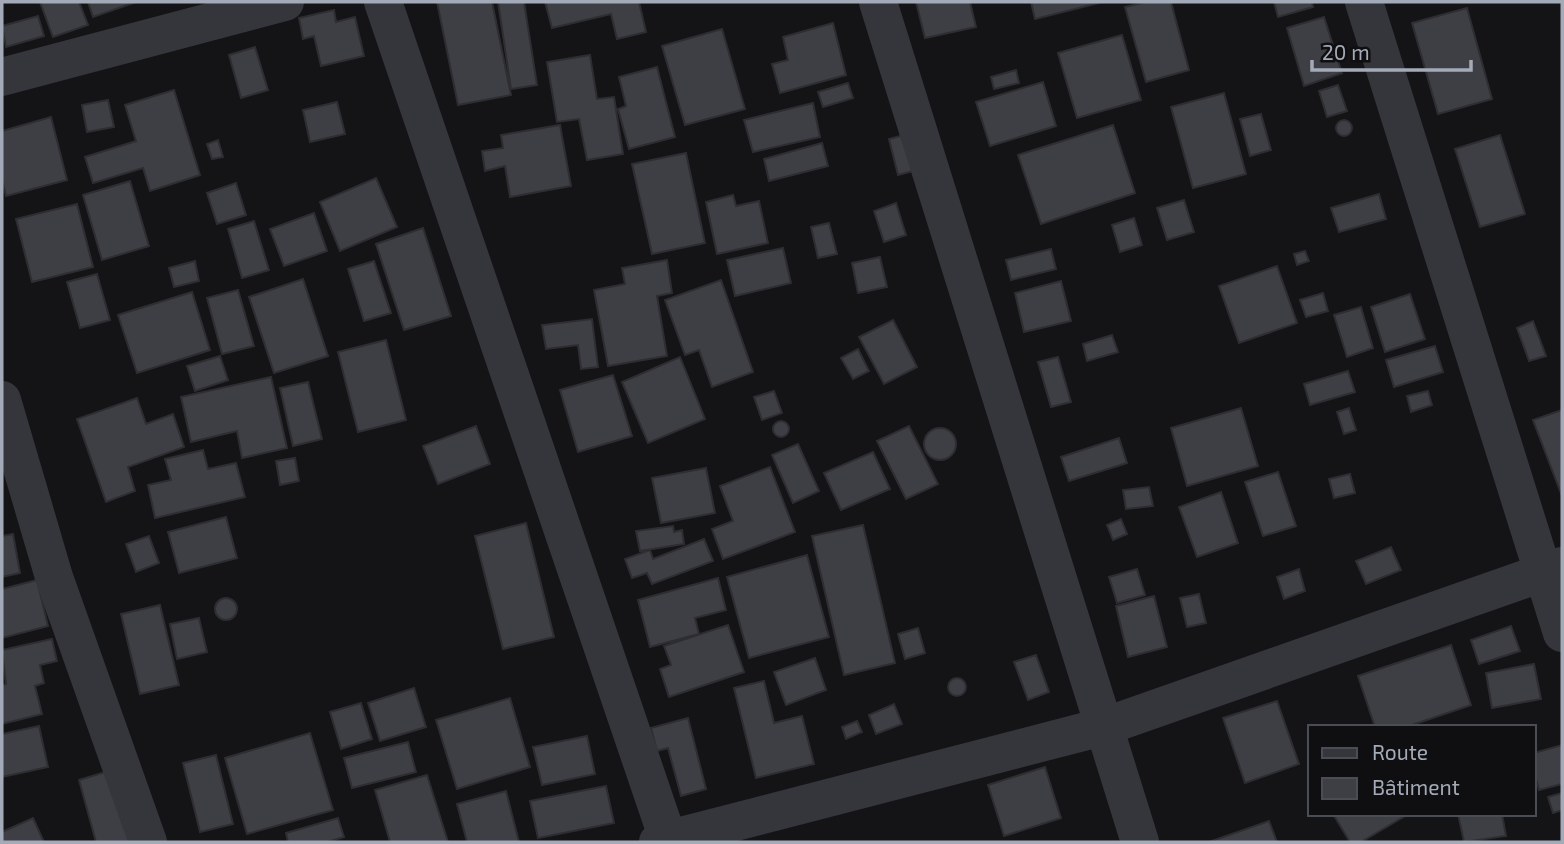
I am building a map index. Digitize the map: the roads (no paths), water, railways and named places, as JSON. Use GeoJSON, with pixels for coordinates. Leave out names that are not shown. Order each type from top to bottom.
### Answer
{"type":"FeatureCollection","features":[{"type":"Feature","properties":{"kind":"street"},"geometry":{"type":"LineString","coordinates":[[2,77],[285,2]]}},
{"type":"Feature","properties":{"kind":"street"},"geometry":{"type":"LineString","coordinates":[[383,2],[665,841],[1106,726],[1552,569]]}},
{"type":"Feature","properties":{"kind":"street"},"geometry":{"type":"LineString","coordinates":[[878,2],[1140,842]]}},
{"type":"Feature","properties":{"kind":"street"},"geometry":{"type":"LineString","coordinates":[[1364,2],[1552,569],[1562,633]]}},
{"type":"Feature","properties":{"kind":"street"},"geometry":{"type":"LineString","coordinates":[[2,400],[54,577],[148,842]]}}]}
